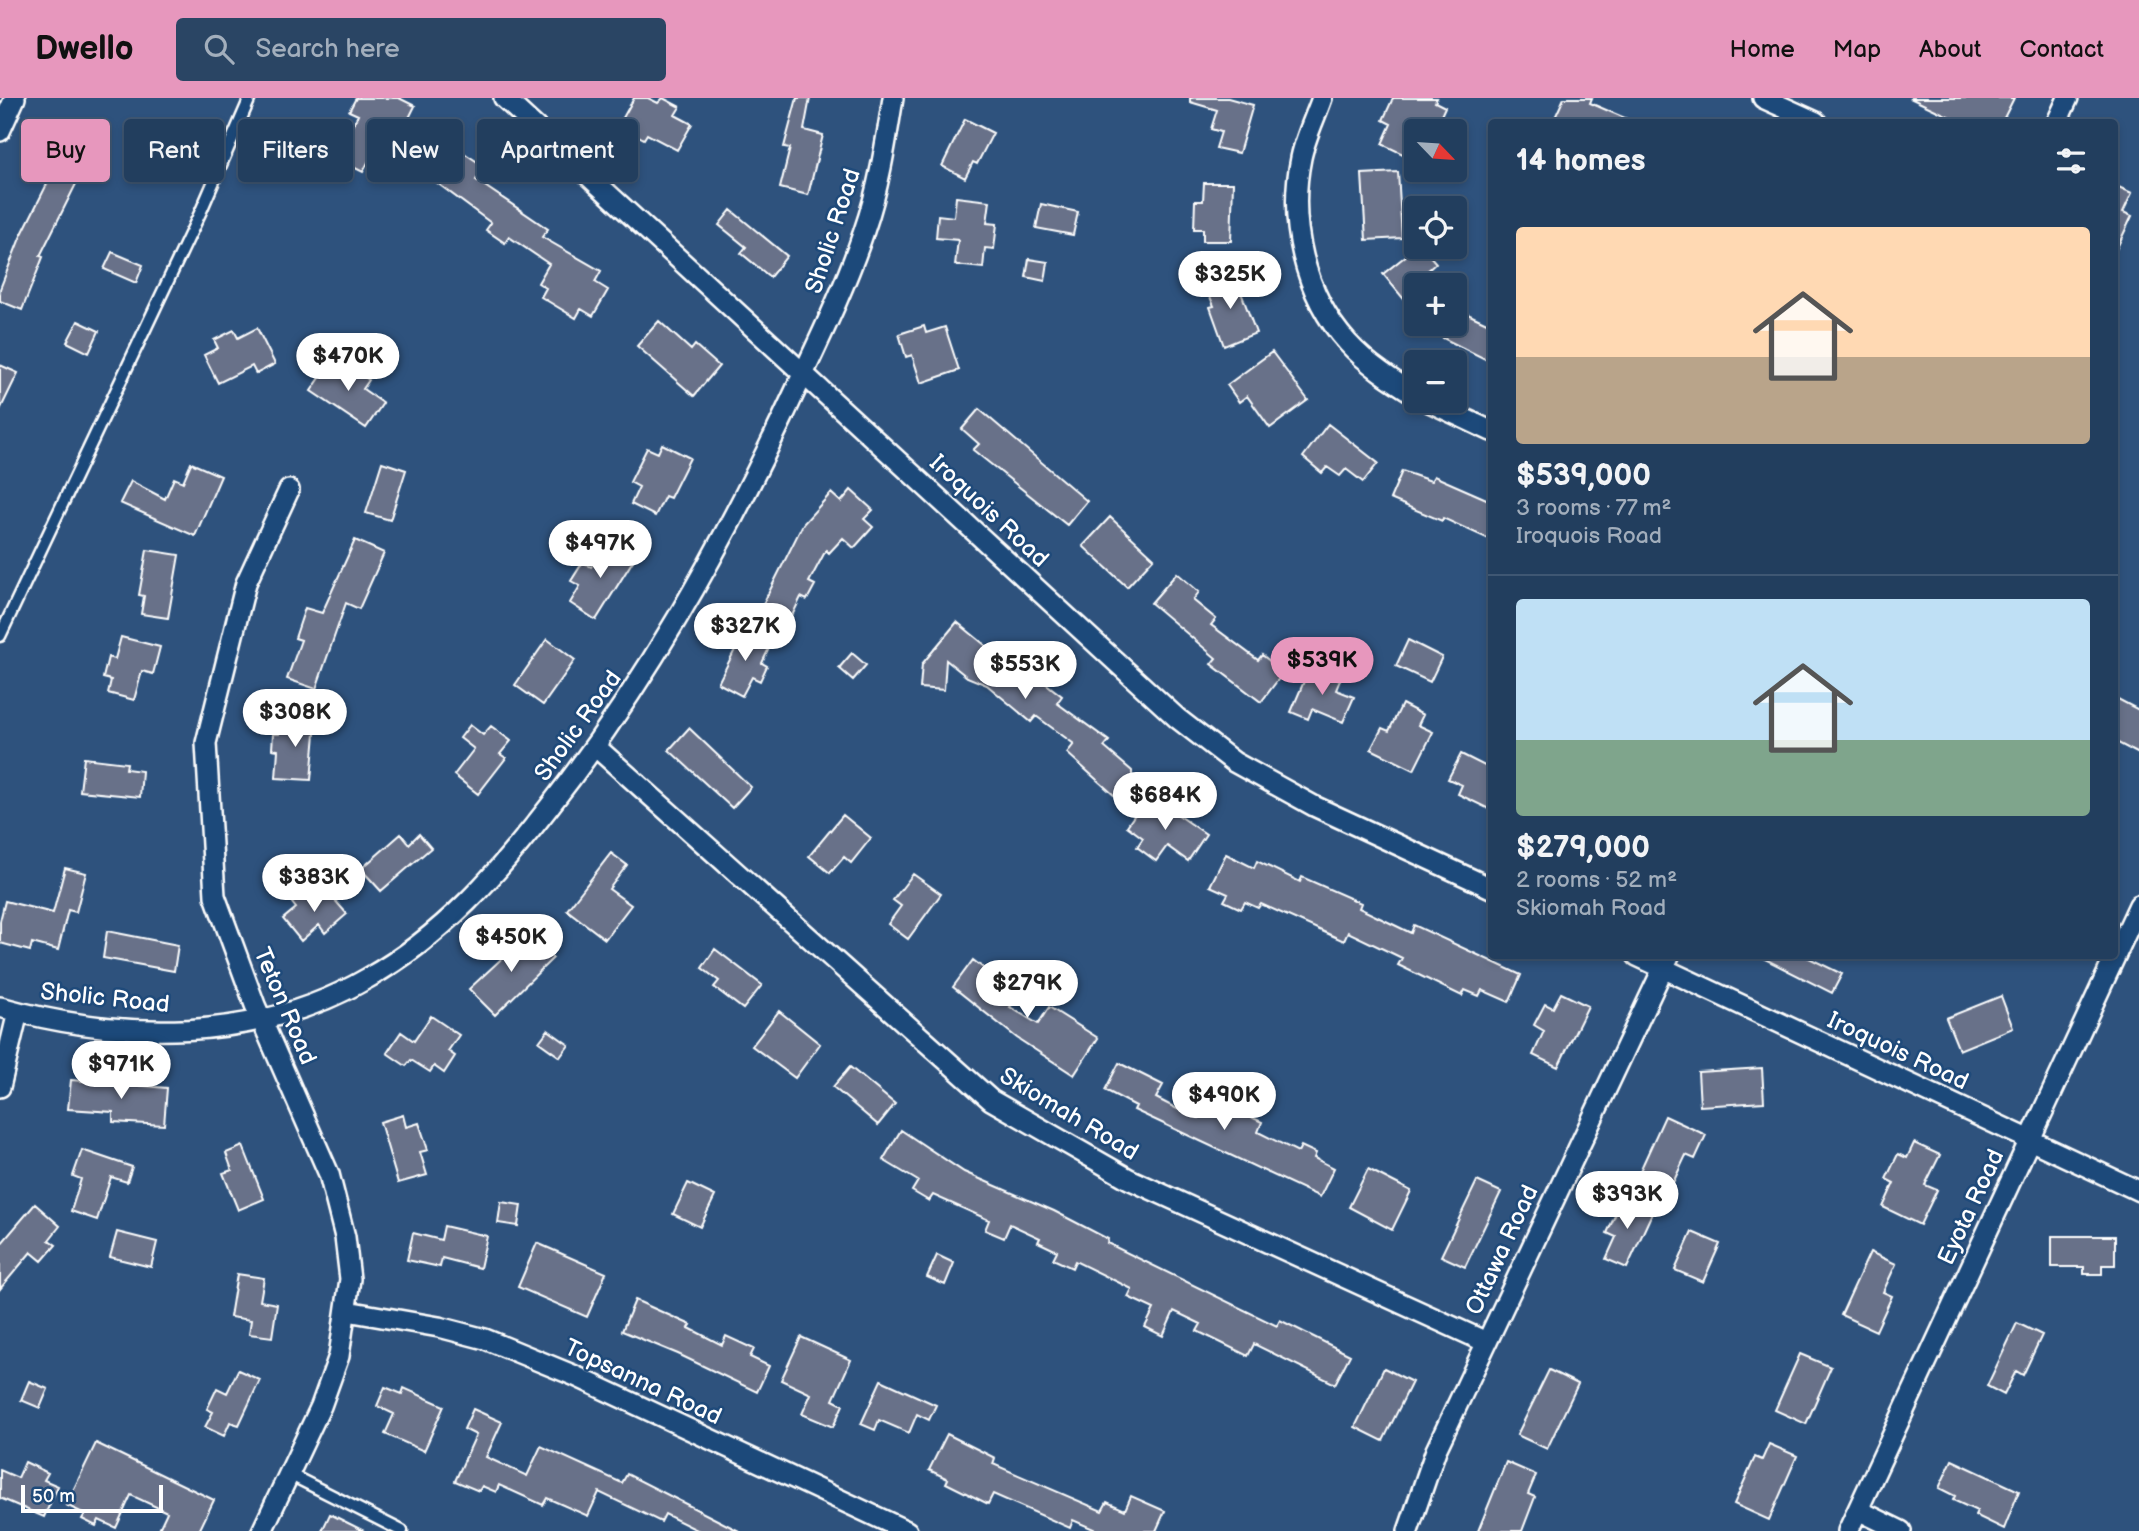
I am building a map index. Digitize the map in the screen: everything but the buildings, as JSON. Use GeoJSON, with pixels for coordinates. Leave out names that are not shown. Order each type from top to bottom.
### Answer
{"type":"FeatureCollection","features":[{"type":"Feature","properties":{"kind":"street"},"geometry":{"type":"LineString","coordinates":[[0,131],[15,98]]}},
{"type":"Feature","properties":{"kind":"street","name":"Iroquois Road"},"geometry":{"type":"LineString","coordinates":[[504,98],[1177,718],[1224,754],[1314,806],[1488,887]]}},
{"type":"Feature","properties":{"kind":"street","name":"Sholic Road"},"geometry":{"type":"LineString","coordinates":[[9,1010],[95,1026],[165,1031],[221,1028],[262,1021],[319,1002],[367,979],[421,944],[467,905],[596,747],[693,595],[746,494],[836,304],[865,229],[886,146],[893,98]]}},
{"type":"Feature","properties":{"kind":"street"},"geometry":{"type":"LineString","coordinates":[[1322,98],[1301,156],[1296,192],[1298,228],[1306,268],[1323,306],[1347,343],[1383,374],[1404,387]]}},
{"type":"Feature","properties":{"kind":"street"},"geometry":{"type":"LineString","coordinates":[[1763,98],[1809,119]]}},
{"type":"Feature","properties":{"kind":"street"},"geometry":{"type":"LineString","coordinates":[[2058,119],[2068,98]]}},
{"type":"Feature","properties":{"kind":"street"},"geometry":{"type":"LineString","coordinates":[[1453,413],[1488,430]]}},
{"type":"Feature","properties":{"kind":"street","name":"Teton Road"},"geometry":{"type":"LineString","coordinates":[[262,1531],[321,1406],[339,1356],[350,1279],[336,1196],[262,1021],[215,896],[206,743],[246,583],[289,490]]}},
{"type":"Feature","properties":{"kind":"street","name":"Skiomah Road"},"geometry":{"type":"LineString","coordinates":[[596,747],[992,1100],[1129,1179],[1486,1342]]}},
{"type":"Feature","properties":{"kind":"street","name":"Eyota Road"},"geometry":{"type":"LineString","coordinates":[[2118,950],[2139,905]]}},
{"type":"Feature","properties":{"kind":"street","name":"Eyota Road"},"geometry":{"type":"LineString","coordinates":[[1848,1531],[2114,959]]}},
{"type":"Feature","properties":{"kind":"street","name":"Iroquois Road"},"geometry":{"type":"LineString","coordinates":[[1666,961],[2139,1191]]}},
{"type":"Feature","properties":{"kind":"street","name":"Ottawa Road"},"geometry":{"type":"LineString","coordinates":[[1408,1531],[1436,1450],[1666,961]]}},
{"type":"Feature","properties":{"kind":"street"},"geometry":{"type":"LineString","coordinates":[[0,1087],[9,1010]]}},
{"type":"Feature","properties":{"kind":"street","name":"Topsanna Road"},"geometry":{"type":"LineString","coordinates":[[347,1311],[439,1327],[485,1339],[573,1376],[907,1531]]}},
{"type":"Feature","properties":{"kind":"street"},"geometry":{"type":"LineString","coordinates":[[1858,1510],[1901,1531]]}},
{"type":"Feature","properties":{"kind":"lane"},"geometry":{"type":"LineString","coordinates":[[0,636],[196,223],[250,98]]}},
{"type":"Feature","properties":{"kind":"lane"},"geometry":{"type":"LineString","coordinates":[[289,1474],[402,1531]]}}]}
